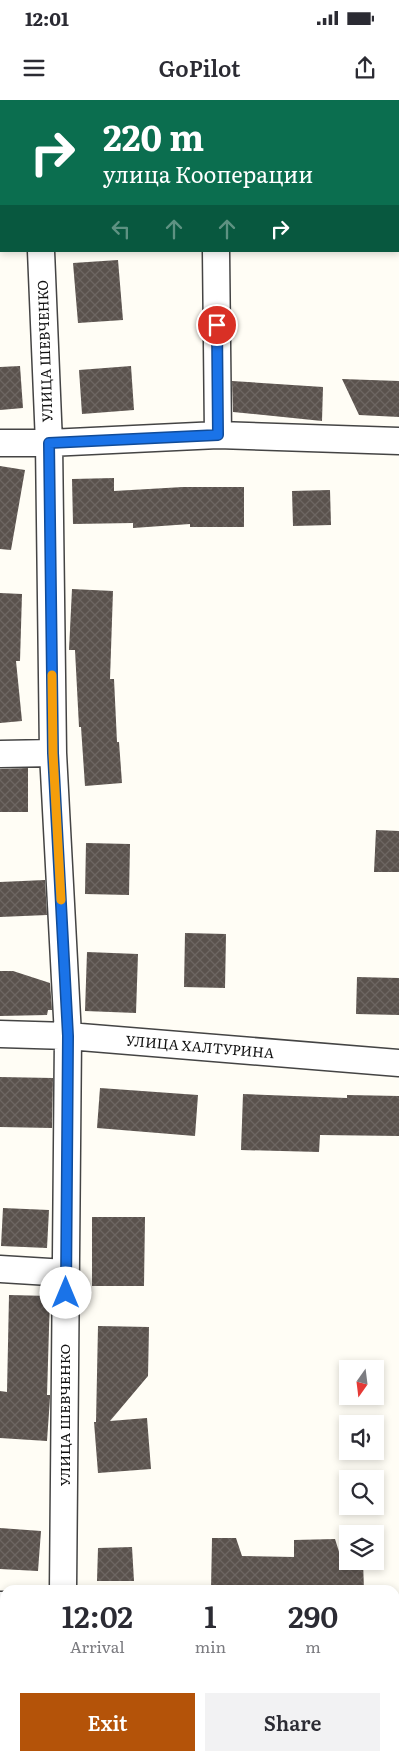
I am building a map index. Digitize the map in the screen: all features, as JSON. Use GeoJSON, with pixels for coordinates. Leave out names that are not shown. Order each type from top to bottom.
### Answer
{"type":"FeatureCollection","features":[{"type":"Feature","properties":{"kind":"street","name":"УЛИЦА ШЕВЧЕНКО"},"geometry":{"type":"LineString","coordinates":[[41,252],[49,443],[53,753],[68,1036],[64,1585]]}},
{"type":"Feature","properties":{"kind":"street"},"geometry":{"type":"LineString","coordinates":[[216,252],[218,435]]}},
{"type":"Feature","properties":{"kind":"street"},"geometry":{"type":"LineString","coordinates":[[0,443],[49,443],[218,435],[399,441]]}},
{"type":"Feature","properties":{"kind":"street"},"geometry":{"type":"LineString","coordinates":[[0,754],[53,753]]}},
{"type":"Feature","properties":{"kind":"street","name":"УЛИЦА ХАЛТУРИНА"},"geometry":{"type":"LineString","coordinates":[[0,1034],[68,1036],[399,1063]]}},
{"type":"Feature","properties":{"kind":"street"},"geometry":{"type":"LineString","coordinates":[[0,1269],[66,1273]]}},
{"type":"Feature","properties":{"kind":"building"},"geometry":{"type":"Polygon","coordinates":[[[118,260],[123,320],[78,323],[73,263],[118,260]]]}},
{"type":"Feature","properties":{"kind":"building"},"geometry":{"type":"Polygon","coordinates":[[[20,366],[23,408],[0,410],[0,367],[20,366]]]}},
{"type":"Feature","properties":{"kind":"building"},"geometry":{"type":"Polygon","coordinates":[[[131,366],[134,410],[82,414],[79,370],[131,366]]]}},
{"type":"Feature","properties":{"kind":"building"},"geometry":{"type":"Polygon","coordinates":[[[342,379],[399,381],[399,417],[359,415],[342,379]]]}},
{"type":"Feature","properties":{"kind":"building"},"geometry":{"type":"Polygon","coordinates":[[[232,381],[323,387],[322,421],[233,412],[232,381]]]}},
{"type":"Feature","properties":{"kind":"building"},"geometry":{"type":"Polygon","coordinates":[[[0,466],[25,470],[11,550],[0,549],[0,466]]]}},
{"type":"Feature","properties":{"kind":"building"},"geometry":{"type":"Polygon","coordinates":[[[114,478],[114,491],[183,487],[244,487],[244,527],[190,527],[190,524],[133,528],[133,523],[73,524],[72,479],[114,478]]]}},
{"type":"Feature","properties":{"kind":"building"},"geometry":{"type":"Polygon","coordinates":[[[330,490],[331,525],[293,526],[292,491],[330,490]]]}},
{"type":"Feature","properties":{"kind":"building"},"geometry":{"type":"Polygon","coordinates":[[[72,589],[113,591],[110,679],[114,679],[117,742],[119,742],[122,783],[85,786],[81,727],[79,727],[75,650],[69,650],[72,589]]]}},
{"type":"Feature","properties":{"kind":"building"},"geometry":{"type":"Polygon","coordinates":[[[0,593],[22,594],[20,661],[16,661],[22,721],[0,723],[0,593]]]}},
{"type":"Feature","properties":{"kind":"building"},"geometry":{"type":"Polygon","coordinates":[[[28,768],[28,812],[0,812],[0,769],[28,768]]]}},
{"type":"Feature","properties":{"kind":"building"},"geometry":{"type":"Polygon","coordinates":[[[376,830],[399,831],[399,872],[374,872],[376,830]]]}},
{"type":"Feature","properties":{"kind":"building"},"geometry":{"type":"Polygon","coordinates":[[[86,843],[130,844],[129,895],[85,894],[86,843]]]}},
{"type":"Feature","properties":{"kind":"building"},"geometry":{"type":"Polygon","coordinates":[[[45,880],[47,915],[0,917],[0,882],[45,880]]]}},
{"type":"Feature","properties":{"kind":"building"},"geometry":{"type":"Polygon","coordinates":[[[185,933],[226,934],[225,988],[184,987],[185,933]]]}},
{"type":"Feature","properties":{"kind":"building"},"geometry":{"type":"Polygon","coordinates":[[[87,952],[138,954],[136,1013],[85,1011],[87,952]]]}},
{"type":"Feature","properties":{"kind":"building"},"geometry":{"type":"Polygon","coordinates":[[[0,971],[13,971],[50,983],[52,1010],[48,1010],[47,1015],[0,1016],[0,971]]]}},
{"type":"Feature","properties":{"kind":"building"},"geometry":{"type":"Polygon","coordinates":[[[357,977],[399,978],[399,1015],[356,1014],[357,977]]]}},
{"type":"Feature","properties":{"kind":"building"},"geometry":{"type":"Polygon","coordinates":[[[0,1077],[53,1078],[52,1128],[0,1127],[0,1077]]]}},
{"type":"Feature","properties":{"kind":"building"},"geometry":{"type":"Polygon","coordinates":[[[100,1088],[198,1095],[195,1136],[97,1128],[100,1088]]]}},
{"type":"Feature","properties":{"kind":"building"},"geometry":{"type":"Polygon","coordinates":[[[243,1094],[347,1098],[347,1095],[399,1096],[399,1136],[320,1135],[319,1152],[241,1150],[243,1094]]]}},
{"type":"Feature","properties":{"kind":"building"},"geometry":{"type":"Polygon","coordinates":[[[3,1208],[49,1210],[47,1248],[1,1246],[3,1208]]]}},
{"type":"Feature","properties":{"kind":"building"},"geometry":{"type":"Polygon","coordinates":[[[92,1217],[145,1217],[144,1286],[92,1286],[92,1217]]]}},
{"type":"Feature","properties":{"kind":"building"},"geometry":{"type":"Polygon","coordinates":[[[9,1295],[50,1296],[47,1395],[50,1395],[50,1398],[47,1441],[0,1438],[0,1391],[7,1392],[9,1295]]]}},
{"type":"Feature","properties":{"kind":"building"},"geometry":{"type":"Polygon","coordinates":[[[98,1326],[149,1327],[148,1376],[110,1421],[147,1418],[151,1469],[98,1473],[94,1422],[96,1422],[98,1326]]]}},
{"type":"Feature","properties":{"kind":"building"},"geometry":{"type":"Polygon","coordinates":[[[0,1528],[41,1531],[38,1571],[0,1569],[0,1528]]]}},
{"type":"Feature","properties":{"kind":"building"},"geometry":{"type":"Polygon","coordinates":[[[212,1538],[236,1538],[242,1556],[294,1557],[294,1540],[335,1539],[339,1552],[339,1570],[363,1570],[364,1585],[211,1585],[212,1538]]]}},
{"type":"Feature","properties":{"kind":"building"},"geometry":{"type":"Polygon","coordinates":[[[132,1547],[134,1581],[97,1581],[98,1548],[132,1547]]]}},
{"type":"Feature","properties":{"kind":"slow traffic"},"geometry":{"type":"LineString","coordinates":[[52,675],[53,753],[61,900]]}},
{"type":"Feature","properties":{"kind":"route"},"geometry":{"type":"LineString","coordinates":[[66,1293],[68,1036],[53,753],[49,443],[218,435],[217,325]]}}]}
